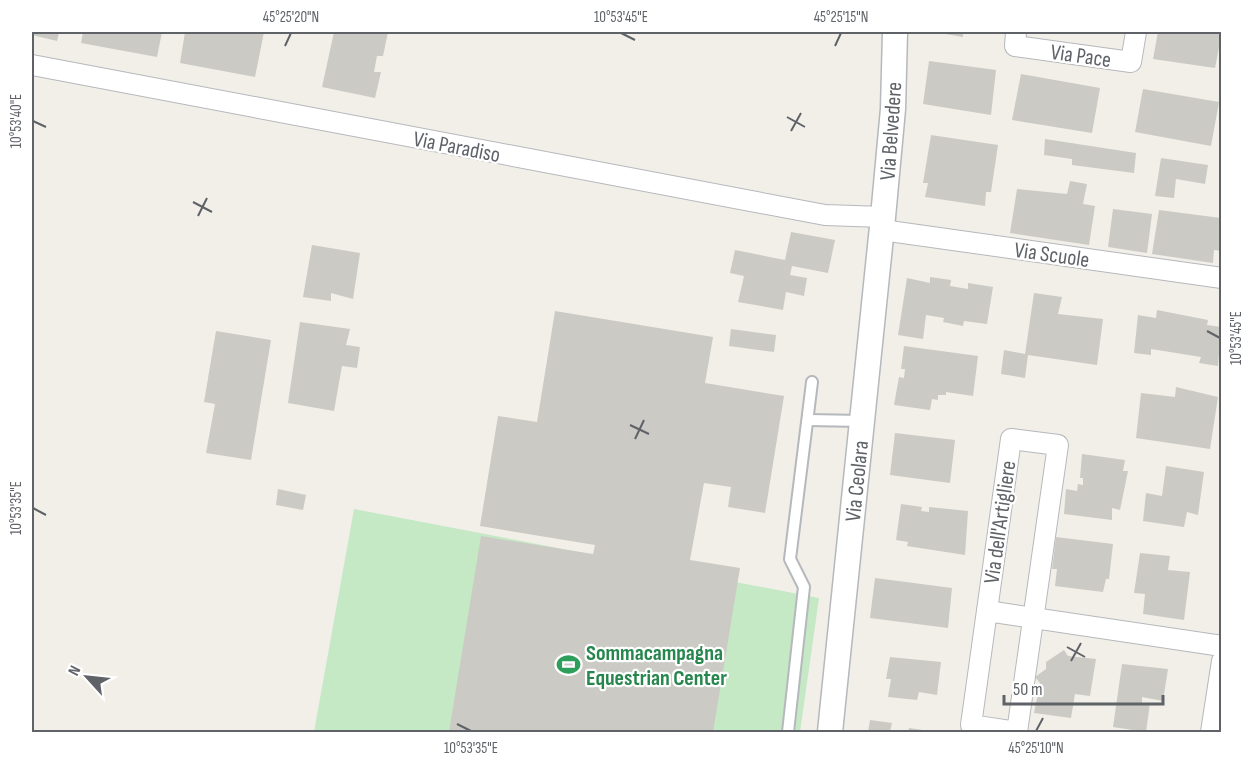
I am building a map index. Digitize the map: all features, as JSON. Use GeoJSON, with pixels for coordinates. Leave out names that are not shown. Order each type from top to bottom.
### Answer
{"type":"FeatureCollection","features":[{"type":"Feature","properties":{"kind":"street","name":"Via Belvedere"},"geometry":{"type":"LineString","coordinates":[[883,223],[893,109],[895,32]]}},
{"type":"Feature","properties":{"kind":"street","name":"Via Pace"},"geometry":{"type":"LineString","coordinates":[[1016,32],[1015,46],[1131,62],[1136,32]]}},
{"type":"Feature","properties":{"kind":"street","name":"Via Paradiso"},"geometry":{"type":"LineString","coordinates":[[32,65],[825,215],[883,223]]}},
{"type":"Feature","properties":{"kind":"street","name":"Via Scuole"},"geometry":{"type":"LineString","coordinates":[[883,223],[1221,278]]}},
{"type":"Feature","properties":{"kind":"street","name":"Via Ceolara"},"geometry":{"type":"LineString","coordinates":[[830,732],[883,223]]}},
{"type":"Feature","properties":{"kind":"street","name":"Via dell'Artigliere"},"geometry":{"type":"LineString","coordinates":[[1011,439],[1058,445],[1017,732],[971,725],[987,611],[1011,439]]}},
{"type":"Feature","properties":{"kind":"street","name":"Via dell'Artigliere"},"geometry":{"type":"LineString","coordinates":[[987,611],[1221,646]]}},
{"type":"Feature","properties":{"kind":"street"},"geometry":{"type":"LineString","coordinates":[[1211,732],[1221,662]]}},
{"type":"Feature","properties":{"kind":"lane"},"geometry":{"type":"LineString","coordinates":[[788,732],[804,587],[790,559],[812,382]]}},
{"type":"Feature","properties":{"kind":"lane"},"geometry":{"type":"LineString","coordinates":[[808,420],[862,421]]}},
{"type":"Feature","properties":{"kind":"green space","name":"Sommacampagna Equestrian Center"},"geometry":{"type":"Polygon","coordinates":[[[354,509],[819,598],[800,732],[314,732],[354,509]]]}},
{"type":"Feature","properties":{"kind":"building"},"geometry":{"type":"Polygon","coordinates":[[[32,32],[59,32],[57,41],[32,35],[32,32]]]}},
{"type":"Feature","properties":{"kind":"building"},"geometry":{"type":"Polygon","coordinates":[[[83,32],[162,32],[157,57],[81,43],[83,32]]]}},
{"type":"Feature","properties":{"kind":"building"},"geometry":{"type":"Polygon","coordinates":[[[185,32],[264,32],[255,77],[180,63],[185,32]]]}},
{"type":"Feature","properties":{"kind":"building"},"geometry":{"type":"Polygon","coordinates":[[[334,32],[388,32],[383,56],[377,56],[374,72],[381,72],[375,98],[322,87],[334,32]]]}},
{"type":"Feature","properties":{"kind":"building"},"geometry":{"type":"Polygon","coordinates":[[[934,32],[963,32],[963,37],[934,32]]]}},
{"type":"Feature","properties":{"kind":"building"},"geometry":{"type":"Polygon","coordinates":[[[1158,32],[1222,32],[1215,68],[1153,59],[1158,32]]]}},
{"type":"Feature","properties":{"kind":"building"},"geometry":{"type":"Polygon","coordinates":[[[929,61],[996,70],[991,115],[923,104],[929,61]]]}},
{"type":"Feature","properties":{"kind":"building"},"geometry":{"type":"Polygon","coordinates":[[[1021,74],[1100,88],[1092,133],[1012,120],[1021,74]]]}},
{"type":"Feature","properties":{"kind":"building"},"geometry":{"type":"Polygon","coordinates":[[[1143,89],[1219,102],[1211,146],[1135,132],[1143,89]]]}},
{"type":"Feature","properties":{"kind":"building"},"geometry":{"type":"Polygon","coordinates":[[[931,135],[998,145],[991,192],[986,192],[985,206],[925,197],[928,183],[923,183],[931,135]]]}},
{"type":"Feature","properties":{"kind":"building"},"geometry":{"type":"Polygon","coordinates":[[[1045,139],[1136,153],[1134,173],[1072,165],[1072,159],[1044,155],[1045,139]]]}},
{"type":"Feature","properties":{"kind":"building"},"geometry":{"type":"Polygon","coordinates":[[[1161,158],[1208,165],[1205,184],[1176,179],[1174,198],[1155,196],[1161,158]]]}},
{"type":"Feature","properties":{"kind":"building"},"geometry":{"type":"Polygon","coordinates":[[[1070,181],[1087,184],[1083,204],[1095,206],[1089,245],[1010,233],[1017,189],[1067,194],[1070,181]]]}},
{"type":"Feature","properties":{"kind":"building"},"geometry":{"type":"Polygon","coordinates":[[[1113,209],[1152,214],[1147,253],[1108,247],[1113,209]]]}},
{"type":"Feature","properties":{"kind":"building"},"geometry":{"type":"Polygon","coordinates":[[[1159,210],[1221,218],[1221,251],[1214,250],[1213,263],[1152,254],[1159,210]]]}},
{"type":"Feature","properties":{"kind":"building"},"geometry":{"type":"Polygon","coordinates":[[[791,232],[835,240],[828,273],[792,266],[790,275],[807,278],[804,296],[786,292],[783,310],[738,302],[744,276],[730,273],[735,250],[785,260],[791,232]]]}},
{"type":"Feature","properties":{"kind":"building"},"geometry":{"type":"Polygon","coordinates":[[[312,245],[360,253],[353,299],[331,293],[331,301],[303,297],[312,245]]]}},
{"type":"Feature","properties":{"kind":"building"},"geometry":{"type":"Polygon","coordinates":[[[930,277],[951,280],[950,286],[968,289],[968,283],[993,287],[987,324],[964,321],[963,326],[943,322],[944,318],[926,315],[923,339],[898,335],[907,278],[930,283],[930,277]]]}},
{"type":"Feature","properties":{"kind":"building"},"geometry":{"type":"Polygon","coordinates":[[[1034,293],[1062,297],[1058,314],[1103,319],[1097,365],[1028,355],[1025,378],[1001,374],[1004,350],[1025,354],[1034,293]]]}},
{"type":"Feature","properties":{"kind":"building"},"geometry":{"type":"Polygon","coordinates":[[[1157,310],[1208,320],[1207,325],[1221,327],[1218,366],[1199,363],[1201,357],[1151,349],[1151,355],[1134,353],[1138,315],[1156,318],[1157,310]]]}},
{"type":"Feature","properties":{"kind":"building"},"geometry":{"type":"Polygon","coordinates":[[[555,311],[713,337],[705,383],[784,396],[765,513],[728,507],[731,487],[704,483],[690,560],[740,568],[713,732],[449,732],[481,536],[593,554],[595,545],[480,526],[498,416],[537,422],[555,311]]]}},
{"type":"Feature","properties":{"kind":"building"},"geometry":{"type":"Polygon","coordinates":[[[300,322],[350,329],[346,345],[360,347],[357,368],[342,366],[334,411],[288,403],[300,322]]]}},
{"type":"Feature","properties":{"kind":"building"},"geometry":{"type":"Polygon","coordinates":[[[731,329],[776,335],[774,352],[729,346],[731,329]]]}},
{"type":"Feature","properties":{"kind":"building"},"geometry":{"type":"Polygon","coordinates":[[[216,331],[271,340],[251,460],[206,453],[215,404],[204,402],[216,331]]]}},
{"type":"Feature","properties":{"kind":"building"},"geometry":{"type":"Polygon","coordinates":[[[904,346],[978,356],[973,396],[946,392],[946,395],[938,395],[938,400],[932,399],[930,410],[894,405],[899,377],[904,378],[905,369],[901,369],[904,346]]]}},
{"type":"Feature","properties":{"kind":"building"},"geometry":{"type":"Polygon","coordinates":[[[1176,387],[1218,397],[1210,449],[1136,438],[1141,393],[1175,397],[1176,387]]]}},
{"type":"Feature","properties":{"kind":"building"},"geometry":{"type":"Polygon","coordinates":[[[895,433],[955,440],[950,483],[890,475],[895,433]]]}},
{"type":"Feature","properties":{"kind":"building"},"geometry":{"type":"Polygon","coordinates":[[[1082,454],[1125,460],[1123,471],[1128,471],[1120,510],[1112,508],[1112,520],[1064,514],[1066,489],[1077,491],[1078,484],[1083,485],[1083,478],[1080,478],[1082,454]]]}},
{"type":"Feature","properties":{"kind":"building"},"geometry":{"type":"Polygon","coordinates":[[[1166,466],[1204,472],[1198,515],[1187,512],[1184,527],[1143,521],[1146,493],[1162,496],[1166,466]]]}},
{"type":"Feature","properties":{"kind":"building"},"geometry":{"type":"Polygon","coordinates":[[[278,489],[306,495],[303,510],[276,505],[278,489]]]}},
{"type":"Feature","properties":{"kind":"building"},"geometry":{"type":"Polygon","coordinates":[[[901,504],[922,507],[921,511],[929,512],[929,507],[968,511],[965,555],[907,546],[908,542],[896,540],[901,504]]]}},
{"type":"Feature","properties":{"kind":"building"},"geometry":{"type":"Polygon","coordinates":[[[1056,537],[1113,544],[1109,579],[1106,579],[1103,592],[1055,586],[1057,569],[1052,569],[1056,537]]]}},
{"type":"Feature","properties":{"kind":"building"},"geometry":{"type":"Polygon","coordinates":[[[1140,553],[1170,556],[1168,570],[1190,572],[1184,620],[1143,614],[1145,594],[1134,593],[1140,553]]]}},
{"type":"Feature","properties":{"kind":"building"},"geometry":{"type":"Polygon","coordinates":[[[875,578],[952,588],[948,628],[870,618],[875,578]]]}},
{"type":"Feature","properties":{"kind":"building"},"geometry":{"type":"Polygon","coordinates":[[[1064,650],[1068,656],[1096,659],[1090,696],[1075,694],[1071,718],[1034,713],[1040,683],[1035,677],[1046,669],[1046,662],[1064,650]]]}},
{"type":"Feature","properties":{"kind":"building"},"geometry":{"type":"Polygon","coordinates":[[[890,657],[941,662],[937,695],[919,692],[917,700],[888,697],[891,679],[886,679],[890,657]]]}},
{"type":"Feature","properties":{"kind":"building"},"geometry":{"type":"Polygon","coordinates":[[[1122,664],[1168,669],[1163,701],[1142,697],[1142,703],[1150,703],[1146,732],[1113,727],[1122,664]]]}},
{"type":"Feature","properties":{"kind":"building"},"geometry":{"type":"Polygon","coordinates":[[[870,720],[892,723],[890,732],[868,732],[870,720]]]}},
{"type":"Feature","properties":{"kind":"building"},"geometry":{"type":"Polygon","coordinates":[[[909,728],[930,731],[908,732],[909,728]]]}},
{"type":"Feature","properties":{"kind":"place","name":"Sommacampagna Equestrian Center"},"geometry":{"type":"Point","coordinates":[568,665]}}]}
